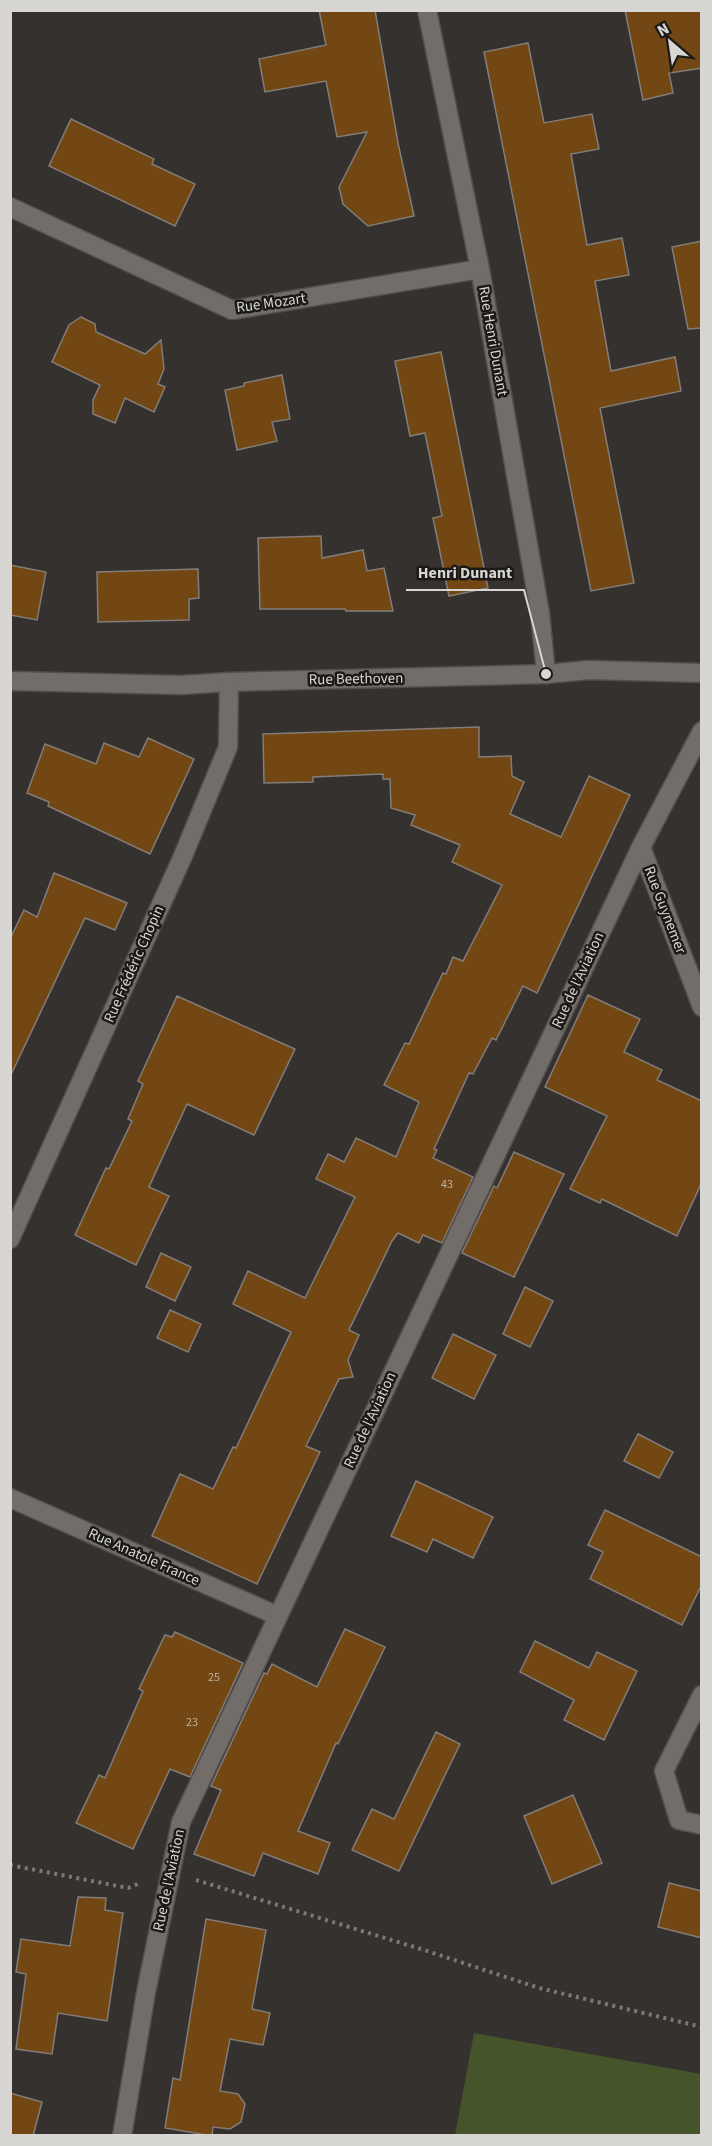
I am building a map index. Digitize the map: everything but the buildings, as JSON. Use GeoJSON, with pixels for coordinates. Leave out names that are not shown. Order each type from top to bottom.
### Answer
{"type":"FeatureCollection","features":[{"type":"Feature","properties":{"kind":"street","name":"Rue Henri Dunant"},"geometry":{"type":"LineString","coordinates":[[427,10],[480,269],[540,613],[546,674]]}},
{"type":"Feature","properties":{"kind":"street","name":"Rue Mozart"},"geometry":{"type":"LineString","coordinates":[[10,207],[232,310],[480,269]]}},
{"type":"Feature","properties":{"kind":"street","name":"Rue Beethoven"},"geometry":{"type":"LineString","coordinates":[[10,681],[181,685],[546,674],[589,670],[702,673]]}},
{"type":"Feature","properties":{"kind":"street","name":"Rue Frédéric Chopin"},"geometry":{"type":"LineString","coordinates":[[10,1239],[183,856],[228,747],[229,682]]}},
{"type":"Feature","properties":{"kind":"street","name":"Rue de l'Aviation"},"geometry":{"type":"LineString","coordinates":[[122,2136],[146,1992],[181,1822],[641,847],[702,731]]}},
{"type":"Feature","properties":{"kind":"street","name":"Rue Guynemer"},"geometry":{"type":"LineString","coordinates":[[641,847],[702,1007]]}},
{"type":"Feature","properties":{"kind":"street","name":"Rue Anatole France"},"geometry":{"type":"LineString","coordinates":[[10,1498],[278,1616]]}},
{"type":"Feature","properties":{"kind":"street"},"geometry":{"type":"LineString","coordinates":[[702,1695],[664,1771],[679,1820],[702,1825]]}},
{"type":"Feature","properties":{"kind":"path"},"geometry":{"type":"LineString","coordinates":[[10,1865],[128,1888],[170,1872],[539,1988],[702,2027]]}},
{"type":"Feature","properties":{"kind":"green space"},"geometry":{"type":"Polygon","coordinates":[[[474,2033],[701,2074],[701,2135],[455,2135],[474,2033]]]}},
{"type":"Feature","properties":{"kind":"place","name":"Henri Dunant"},"geometry":{"type":"Point","coordinates":[546,674]}}]}
